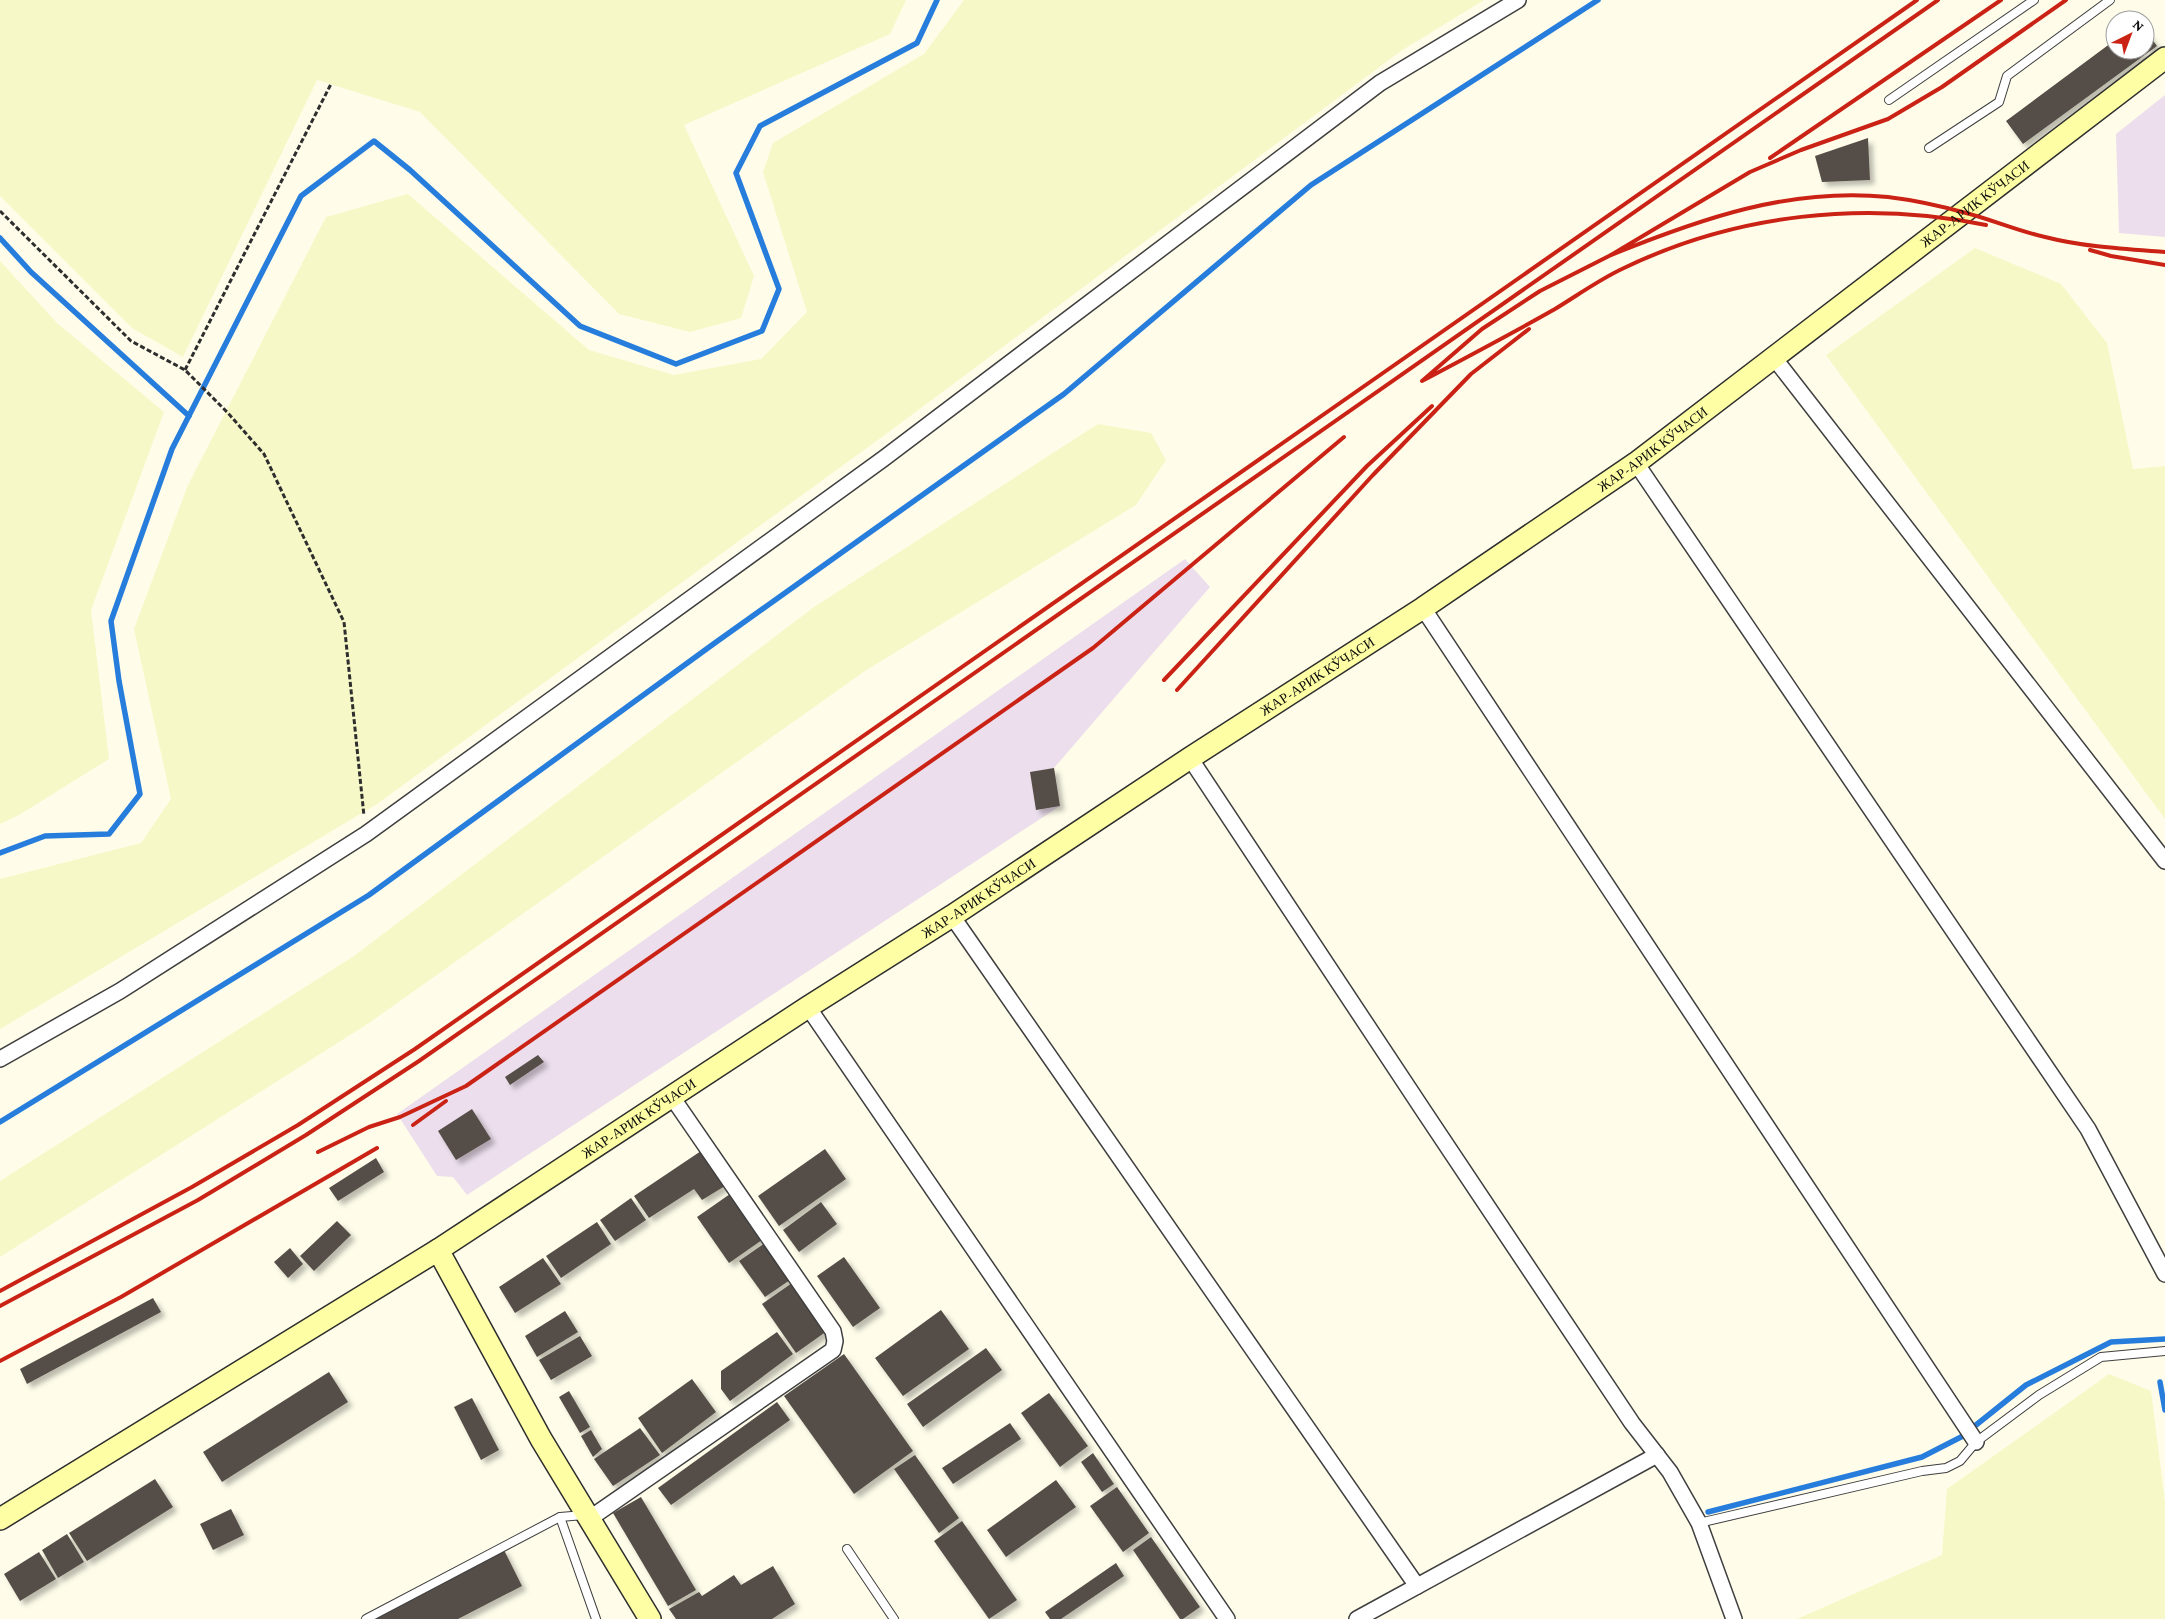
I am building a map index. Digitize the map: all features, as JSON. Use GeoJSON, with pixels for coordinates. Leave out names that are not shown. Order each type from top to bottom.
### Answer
{"type":"FeatureCollection","features":[{"type":"Feature","properties":{"kind":"main road","name":"ЖАР-АРИК КЎЧАСИ"},"geometry":{"type":"LineString","coordinates":[[0,1519],[438,1250],[808,1007],[952,916],[1190,758],[1423,608],[1636,463],[1775,359],[2165,58]]}},
{"type":"Feature","properties":{"kind":"main road"},"geometry":{"type":"LineString","coordinates":[[438,1250],[540,1439],[650,1619]]}},
{"type":"Feature","properties":{"kind":"street"},"geometry":{"type":"LineString","coordinates":[[0,1059],[120,990],[366,834],[884,459],[1380,83],[1518,0]]}},
{"type":"Feature","properties":{"kind":"street"},"geometry":{"type":"LineString","coordinates":[[1775,359],[2165,860]]}},
{"type":"Feature","properties":{"kind":"street"},"geometry":{"type":"LineString","coordinates":[[1636,463],[2088,1129],[2165,1274]]}},
{"type":"Feature","properties":{"kind":"street"},"geometry":{"type":"LineString","coordinates":[[1423,608],[1976,1442]]}},
{"type":"Feature","properties":{"kind":"street"},"geometry":{"type":"LineString","coordinates":[[1190,758],[1430,1122],[1632,1423],[1670,1472],[1699,1523],[1734,1619]]}},
{"type":"Feature","properties":{"kind":"street"},"geometry":{"type":"LineString","coordinates":[[952,916],[1418,1586]]}},
{"type":"Feature","properties":{"kind":"street"},"geometry":{"type":"LineString","coordinates":[[808,1007],[1227,1619]]}},
{"type":"Feature","properties":{"kind":"street"},"geometry":{"type":"LineString","coordinates":[[588,1517],[833,1350],[835,1341],[833,1332],[672,1097]]}},
{"type":"Feature","properties":{"kind":"street"},"geometry":{"type":"LineString","coordinates":[[1357,1619],[1657,1455]]}},
{"type":"Feature","properties":{"kind":"lane"},"geometry":{"type":"LineString","coordinates":[[1889,100],[2034,0]]}},
{"type":"Feature","properties":{"kind":"lane"},"geometry":{"type":"LineString","coordinates":[[1930,148],[1999,102],[2007,76],[2110,0]]}},
{"type":"Feature","properties":{"kind":"lane"},"geometry":{"type":"LineString","coordinates":[[1699,1523],[1922,1471],[1946,1468],[1960,1461],[1976,1442],[2039,1395],[2101,1357],[2165,1351]]}},
{"type":"Feature","properties":{"kind":"lane"},"geometry":{"type":"LineString","coordinates":[[560,1517],[596,1619]]}},
{"type":"Feature","properties":{"kind":"lane"},"geometry":{"type":"LineString","coordinates":[[366,1619],[560,1517],[588,1517]]}},
{"type":"Feature","properties":{"kind":"lane"},"geometry":{"type":"LineString","coordinates":[[847,1549],[894,1619]]}},
{"type":"Feature","properties":{"kind":"path"},"geometry":{"type":"LineString","coordinates":[[185,370],[331,84]]}},
{"type":"Feature","properties":{"kind":"path"},"geometry":{"type":"LineString","coordinates":[[0,211],[131,341],[185,370],[228,413],[264,454],[344,622],[366,834]]}},
{"type":"Feature","properties":{"kind":"shaded area"},"geometry":{"type":"Polygon","coordinates":[[[2165,95],[2165,237],[2119,233],[2116,134],[2165,95]]]}},
{"type":"Feature","properties":{"kind":"shaded area"},"geometry":{"type":"Polygon","coordinates":[[[1185,559],[1210,587],[1054,768],[1060,806],[467,1195],[453,1177],[437,1176],[397,1114],[1185,559]]]}},
{"type":"Feature","properties":{"kind":"green space"},"geometry":{"type":"Polygon","coordinates":[[[0,0],[906,0],[890,34],[684,125],[754,276],[741,318],[690,332],[619,314],[420,112],[317,80],[183,357],[132,328],[0,196],[0,0]]]}},
{"type":"Feature","properties":{"kind":"green space"},"geometry":{"type":"Polygon","coordinates":[[[964,0],[1484,0],[1401,51],[882,437],[377,804],[0,1029],[0,879],[141,843],[171,799],[134,629],[188,485],[326,217],[408,194],[589,350],[674,375],[761,359],[807,312],[763,172],[773,143],[924,54],[964,0]]]}},
{"type":"Feature","properties":{"kind":"green space"},"geometry":{"type":"Polygon","coordinates":[[[1975,248],[2061,284],[2107,343],[2133,469],[2165,466],[2165,819],[1826,355],[1975,248]]]}},
{"type":"Feature","properties":{"kind":"green space"},"geometry":{"type":"Polygon","coordinates":[[[0,261],[57,323],[164,412],[91,610],[109,759],[19,815],[0,824],[0,261]]]}},
{"type":"Feature","properties":{"kind":"green space"},"geometry":{"type":"Polygon","coordinates":[[[1098,424],[1151,433],[1166,460],[1136,505],[865,671],[369,1023],[0,1257],[0,1181],[354,956],[814,607],[1098,424]]]}},
{"type":"Feature","properties":{"kind":"green space"},"geometry":{"type":"Polygon","coordinates":[[[2109,1374],[2151,1391],[2165,1502],[2165,1619],[1797,1619],[1942,1555],[1947,1489],[2109,1374]]]}},
{"type":"Feature","properties":{"kind":"building"},"geometry":{"type":"Polygon","coordinates":[[[2105,47],[2105,60],[2138,60],[2023,144],[2006,121],[2105,47]]]}},
{"type":"Feature","properties":{"kind":"building"},"geometry":{"type":"Polygon","coordinates":[[[1868,138],[1870,180],[1822,182],[1815,156],[1868,138]]]}},
{"type":"Feature","properties":{"kind":"building"},"geometry":{"type":"Polygon","coordinates":[[[1054,768],[1060,806],[1036,810],[1030,772],[1054,768]]]}},
{"type":"Feature","properties":{"kind":"building"},"geometry":{"type":"Polygon","coordinates":[[[538,1055],[544,1062],[510,1085],[505,1077],[538,1055]]]}},
{"type":"Feature","properties":{"kind":"building"},"geometry":{"type":"Polygon","coordinates":[[[472,1109],[491,1139],[456,1160],[438,1131],[472,1109]]]}},
{"type":"Feature","properties":{"kind":"building"},"geometry":{"type":"Polygon","coordinates":[[[825,1149],[846,1179],[779,1226],[758,1196],[825,1149]]]}},
{"type":"Feature","properties":{"kind":"building"},"geometry":{"type":"Polygon","coordinates":[[[701,1151],[725,1186],[702,1200],[694,1189],[649,1218],[634,1196],[701,1151]]]}},
{"type":"Feature","properties":{"kind":"building"},"geometry":{"type":"Polygon","coordinates":[[[376,1158],[384,1172],[338,1201],[329,1188],[376,1158]]]}},
{"type":"Feature","properties":{"kind":"building"},"geometry":{"type":"Polygon","coordinates":[[[730,1194],[762,1240],[729,1263],[697,1217],[730,1194]]]}},
{"type":"Feature","properties":{"kind":"building"},"geometry":{"type":"Polygon","coordinates":[[[631,1198],[646,1220],[615,1241],[600,1220],[631,1198]]]}},
{"type":"Feature","properties":{"kind":"building"},"geometry":{"type":"Polygon","coordinates":[[[821,1202],[837,1224],[799,1252],[783,1230],[821,1202]]]}},
{"type":"Feature","properties":{"kind":"building"},"geometry":{"type":"Polygon","coordinates":[[[337,1221],[351,1235],[314,1271],[300,1256],[337,1221]]]}},
{"type":"Feature","properties":{"kind":"building"},"geometry":{"type":"Polygon","coordinates":[[[597,1222],[611,1244],[561,1278],[546,1256],[597,1222]]]}},
{"type":"Feature","properties":{"kind":"building"},"geometry":{"type":"Polygon","coordinates":[[[765,1243],[790,1280],[765,1297],[739,1261],[765,1243]]]}},
{"type":"Feature","properties":{"kind":"building"},"geometry":{"type":"Polygon","coordinates":[[[290,1248],[303,1264],[288,1278],[274,1262],[290,1248]]]}},
{"type":"Feature","properties":{"kind":"building"},"geometry":{"type":"Polygon","coordinates":[[[844,1257],[880,1308],[853,1327],[817,1276],[844,1257]]]}},
{"type":"Feature","properties":{"kind":"building"},"geometry":{"type":"Polygon","coordinates":[[[543,1258],[561,1284],[515,1313],[499,1287],[543,1258]]]}},
{"type":"Feature","properties":{"kind":"building"},"geometry":{"type":"Polygon","coordinates":[[[792,1283],[827,1331],[796,1353],[762,1304],[792,1283]]]}},
{"type":"Feature","properties":{"kind":"building"},"geometry":{"type":"Polygon","coordinates":[[[153,1298],[161,1312],[27,1384],[20,1369],[153,1298]]]}},
{"type":"Feature","properties":{"kind":"building"},"geometry":{"type":"Polygon","coordinates":[[[941,1310],[969,1349],[903,1396],[875,1358],[941,1310]]]}},
{"type":"Feature","properties":{"kind":"building"},"geometry":{"type":"Polygon","coordinates":[[[565,1311],[578,1332],[537,1357],[525,1336],[565,1311]]]}},
{"type":"Feature","properties":{"kind":"building"},"geometry":{"type":"Polygon","coordinates":[[[777,1332],[793,1354],[730,1401],[721,1389],[721,1371],[777,1332]]]}},
{"type":"Feature","properties":{"kind":"building"},"geometry":{"type":"Polygon","coordinates":[[[580,1336],[592,1356],[551,1380],[539,1360],[580,1336]]]}},
{"type":"Feature","properties":{"kind":"building"},"geometry":{"type":"Polygon","coordinates":[[[986,1348],[1002,1370],[923,1427],[907,1404],[986,1348]]]}},
{"type":"Feature","properties":{"kind":"building"},"geometry":{"type":"Polygon","coordinates":[[[844,1354],[913,1451],[854,1494],[784,1396],[844,1354]]]}},
{"type":"Feature","properties":{"kind":"building"},"geometry":{"type":"Polygon","coordinates":[[[329,1372],[348,1402],[222,1482],[203,1452],[329,1372]]]}},
{"type":"Feature","properties":{"kind":"building"},"geometry":{"type":"Polygon","coordinates":[[[692,1379],[716,1412],[662,1453],[638,1418],[692,1379]]]}},
{"type":"Feature","properties":{"kind":"building"},"geometry":{"type":"Polygon","coordinates":[[[569,1391],[590,1427],[580,1433],[559,1397],[569,1391]]]}},
{"type":"Feature","properties":{"kind":"building"},"geometry":{"type":"Polygon","coordinates":[[[1049,1393],[1088,1446],[1060,1467],[1021,1413],[1049,1393]]]}},
{"type":"Feature","properties":{"kind":"building"},"geometry":{"type":"Polygon","coordinates":[[[472,1398],[499,1450],[481,1460],[454,1407],[472,1398]]]}},
{"type":"Feature","properties":{"kind":"building"},"geometry":{"type":"Polygon","coordinates":[[[777,1402],[790,1420],[671,1505],[658,1488],[777,1402]]]}},
{"type":"Feature","properties":{"kind":"building"},"geometry":{"type":"Polygon","coordinates":[[[1010,1423],[1021,1439],[953,1484],[942,1468],[1010,1423]]]}},
{"type":"Feature","properties":{"kind":"building"},"geometry":{"type":"Polygon","coordinates":[[[640,1428],[660,1455],[613,1486],[594,1459],[640,1428]]]}},
{"type":"Feature","properties":{"kind":"building"},"geometry":{"type":"Polygon","coordinates":[[[591,1430],[602,1449],[593,1457],[581,1436],[591,1430]]]}},
{"type":"Feature","properties":{"kind":"building"},"geometry":{"type":"Polygon","coordinates":[[[1093,1453],[1114,1484],[1102,1492],[1081,1462],[1093,1453]]]}},
{"type":"Feature","properties":{"kind":"building"},"geometry":{"type":"Polygon","coordinates":[[[915,1455],[959,1518],[939,1533],[894,1469],[915,1455]]]}},
{"type":"Feature","properties":{"kind":"building"},"geometry":{"type":"Polygon","coordinates":[[[155,1479],[173,1507],[87,1561],[69,1533],[155,1479]]]}},
{"type":"Feature","properties":{"kind":"building"},"geometry":{"type":"Polygon","coordinates":[[[1056,1480],[1076,1507],[1006,1557],[987,1530],[1056,1480]]]}},
{"type":"Feature","properties":{"kind":"building"},"geometry":{"type":"Polygon","coordinates":[[[1117,1487],[1149,1533],[1123,1552],[1090,1506],[1117,1487]]]}},
{"type":"Feature","properties":{"kind":"building"},"geometry":{"type":"Polygon","coordinates":[[[641,1497],[696,1590],[668,1606],[613,1513],[641,1497]]]}},
{"type":"Feature","properties":{"kind":"building"},"geometry":{"type":"Polygon","coordinates":[[[231,1509],[244,1535],[213,1550],[200,1524],[231,1509]]]}},
{"type":"Feature","properties":{"kind":"building"},"geometry":{"type":"Polygon","coordinates":[[[962,1521],[1017,1600],[989,1619],[934,1541],[962,1521]]]}},
{"type":"Feature","properties":{"kind":"building"},"geometry":{"type":"Polygon","coordinates":[[[67,1534],[84,1562],[58,1578],[42,1550],[67,1534]]]}},
{"type":"Feature","properties":{"kind":"building"},"geometry":{"type":"Polygon","coordinates":[[[1151,1537],[1200,1607],[1183,1619],[1180,1619],[1133,1550],[1151,1537]]]}},
{"type":"Feature","properties":{"kind":"building"},"geometry":{"type":"Polygon","coordinates":[[[503,1548],[522,1586],[458,1619],[371,1619],[503,1548]]]}},
{"type":"Feature","properties":{"kind":"building"},"geometry":{"type":"Polygon","coordinates":[[[39,1552],[56,1579],[20,1601],[4,1574],[39,1552]]]}},
{"type":"Feature","properties":{"kind":"building"},"geometry":{"type":"Polygon","coordinates":[[[1116,1563],[1124,1576],[1061,1619],[1050,1619],[1045,1612],[1116,1563]]]}},
{"type":"Feature","properties":{"kind":"building"},"geometry":{"type":"Polygon","coordinates":[[[773,1566],[795,1604],[772,1619],[676,1619],[669,1609],[699,1592],[702,1596],[734,1575],[741,1585],[773,1566]]]}},
{"type":"Feature","properties":{"kind":"waterway"},"geometry":{"type":"LineString","coordinates":[[0,853],[45,836],[109,834],[140,794],[119,681],[111,621],[172,449],[301,196],[374,141],[410,170],[580,326],[676,364],[762,331],[779,289],[736,173],[760,126],[917,43],[937,0]]}},
{"type":"Feature","properties":{"kind":"waterway"},"geometry":{"type":"LineString","coordinates":[[0,1122],[369,895],[712,645],[1064,394],[1311,185],[1598,0]]}},
{"type":"Feature","properties":{"kind":"waterway"},"geometry":{"type":"LineString","coordinates":[[0,238],[31,272],[189,416]]}},
{"type":"Feature","properties":{"kind":"waterway"},"geometry":{"type":"LineString","coordinates":[[1708,1512],[1922,1457],[1961,1437],[2026,1385],[2111,1342],[2165,1339]]}},
{"type":"Feature","properties":{"kind":"waterway"},"geometry":{"type":"LineString","coordinates":[[2160,1382],[2165,1410]]}},
{"type":"Feature","properties":{"kind":"railway"},"geometry":{"type":"LineString","coordinates":[[0,1291],[192,1187],[298,1125],[415,1049],[1917,0]]}},
{"type":"Feature","properties":{"kind":"railway"},"geometry":{"type":"LineString","coordinates":[[0,1306],[198,1200],[306,1135],[419,1061],[1938,0]]}},
{"type":"Feature","properties":{"kind":"railway"},"geometry":{"type":"LineString","coordinates":[[1770,158],[2001,0]]}},
{"type":"Feature","properties":{"kind":"railway"},"geometry":{"type":"LineString","coordinates":[[2066,0],[1942,87],[1888,119],[1801,150],[1750,172],[1611,255],[1678,229],[1746,209],[1781,201],[1852,195],[1888,197],[1947,208],[2035,235],[2075,243],[2165,252]]}},
{"type":"Feature","properties":{"kind":"railway"},"geometry":{"type":"LineString","coordinates":[[1611,255],[1540,291],[1482,329],[1422,381],[1555,309],[1615,272],[1667,250],[1711,235],[1756,224],[1801,217],[1847,213],[1940,217],[1986,225]]}},
{"type":"Feature","properties":{"kind":"railway"},"geometry":{"type":"LineString","coordinates":[[2090,250],[2111,256],[2165,265]]}},
{"type":"Feature","properties":{"kind":"railway"},"geometry":{"type":"LineString","coordinates":[[1177,690],[1372,476],[1471,374],[1529,329]]}},
{"type":"Feature","properties":{"kind":"railway"},"geometry":{"type":"LineString","coordinates":[[1164,680],[1367,466],[1432,406]]}},
{"type":"Feature","properties":{"kind":"railway"},"geometry":{"type":"LineString","coordinates":[[318,1152],[369,1127],[400,1117],[466,1086],[1093,648],[1344,437]]}},
{"type":"Feature","properties":{"kind":"railway"},"geometry":{"type":"LineString","coordinates":[[413,1125],[446,1101]]}},
{"type":"Feature","properties":{"kind":"railway"},"geometry":{"type":"LineString","coordinates":[[0,1361],[121,1297],[377,1148]]}}]}
